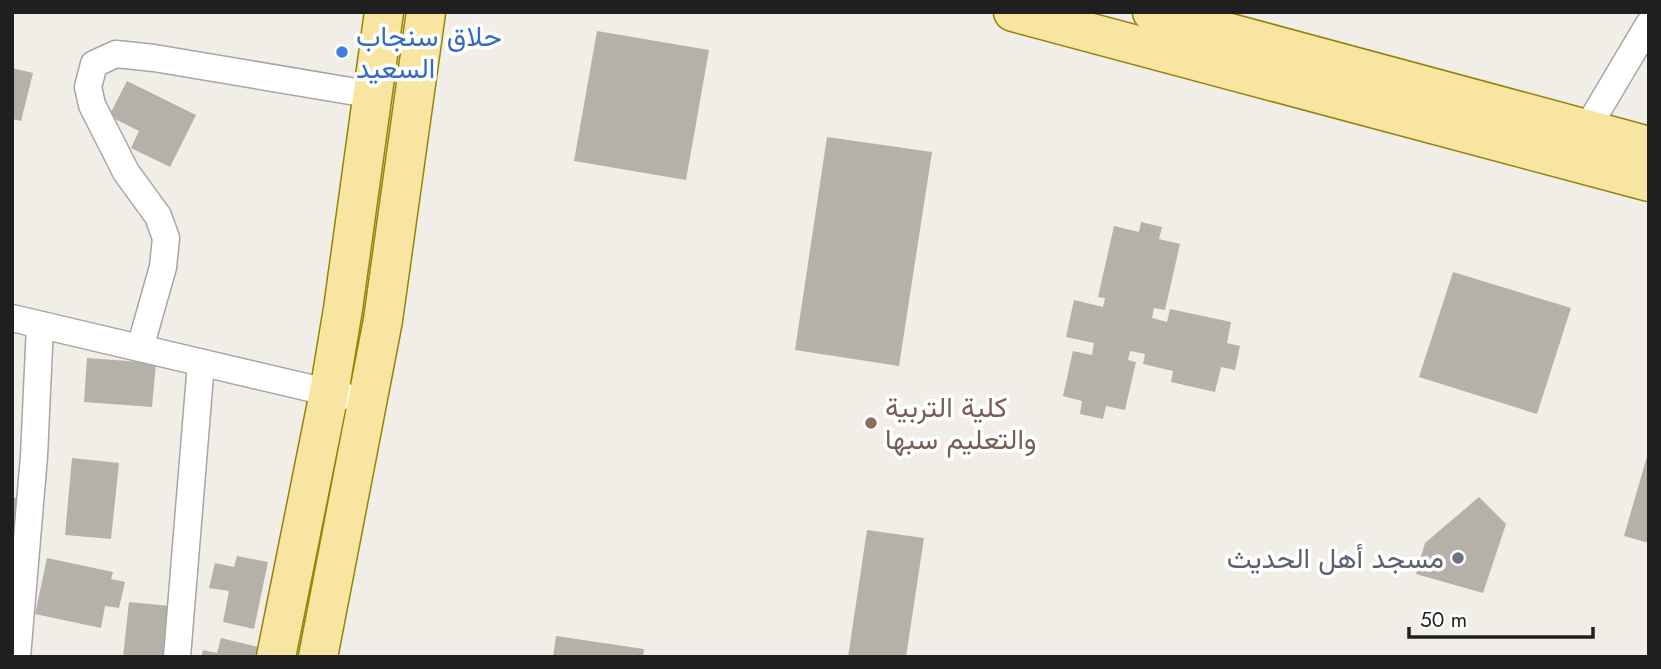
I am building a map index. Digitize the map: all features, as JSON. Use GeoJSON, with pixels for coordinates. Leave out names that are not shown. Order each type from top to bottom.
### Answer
{"type":"FeatureCollection","features":[{"type":"Feature","properties":{"kind":"main road"},"geometry":{"type":"LineString","coordinates":[[276,657],[329,393],[384,12]]}},
{"type":"Feature","properties":{"kind":"main road"},"geometry":{"type":"LineString","coordinates":[[318,657],[383,320],[426,12]]}},
{"type":"Feature","properties":{"kind":"main road"},"geometry":{"type":"LineString","coordinates":[[1013,12],[1649,182]]}},
{"type":"Feature","properties":{"kind":"main road"},"geometry":{"type":"LineString","coordinates":[[1152,12],[1649,146]]}},
{"type":"Feature","properties":{"kind":"street"},"geometry":{"type":"LineString","coordinates":[[1586,130],[1649,24]]}},
{"type":"Feature","properties":{"kind":"street"},"geometry":{"type":"LineString","coordinates":[[140,348],[163,267],[166,238],[158,216],[126,172],[92,105],[88,87],[94,64],[116,54],[154,58],[374,95]]}},
{"type":"Feature","properties":{"kind":"street"},"geometry":{"type":"LineString","coordinates":[[12,318],[368,401]]}},
{"type":"Feature","properties":{"kind":"street"},"geometry":{"type":"LineString","coordinates":[[17,657],[23,456],[40,325]]}},
{"type":"Feature","properties":{"kind":"street"},"geometry":{"type":"LineString","coordinates":[[177,657],[201,363]]}},
{"type":"Feature","properties":{"kind":"building"},"geometry":{"type":"Polygon","coordinates":[[[597,31],[709,50],[686,180],[574,161],[597,31]]]}},
{"type":"Feature","properties":{"kind":"building"},"geometry":{"type":"Polygon","coordinates":[[[12,68],[33,73],[21,121],[12,119],[12,68]]]}},
{"type":"Feature","properties":{"kind":"building"},"geometry":{"type":"Polygon","coordinates":[[[127,81],[196,115],[170,167],[131,148],[139,131],[109,116],[127,81]]]}},
{"type":"Feature","properties":{"kind":"building"},"geometry":{"type":"Polygon","coordinates":[[[827,137],[932,152],[899,366],[795,350],[827,137]]]}},
{"type":"Feature","properties":{"kind":"building"},"geometry":{"type":"Polygon","coordinates":[[[1141,222],[1162,227],[1159,239],[1180,244],[1165,310],[1154,308],[1152,318],[1167,322],[1170,309],[1231,322],[1227,343],[1240,346],[1235,370],[1221,367],[1215,392],[1171,382],[1173,371],[1143,364],[1145,354],[1130,351],[1128,360],[1136,362],[1125,410],[1106,406],[1103,419],[1080,414],[1082,401],[1063,396],[1073,351],[1092,355],[1094,343],[1066,337],[1074,300],[1103,307],[1105,298],[1098,297],[1114,226],[1139,232],[1141,222]]]}},
{"type":"Feature","properties":{"kind":"building"},"geometry":{"type":"Polygon","coordinates":[[[1453,272],[1571,308],[1537,414],[1419,377],[1453,272]]]}},
{"type":"Feature","properties":{"kind":"building"},"geometry":{"type":"Polygon","coordinates":[[[87,358],[156,363],[152,407],[84,402],[87,358]]]}},
{"type":"Feature","properties":{"kind":"building"},"geometry":{"type":"Polygon","coordinates":[[[1649,453],[1649,543],[1624,536],[1649,453]]]}},
{"type":"Feature","properties":{"kind":"building"},"geometry":{"type":"Polygon","coordinates":[[[72,458],[119,463],[111,539],[65,535],[72,458]]]}},
{"type":"Feature","properties":{"kind":"building","name":"مسجد أهل الحديث"},"geometry":{"type":"Polygon","coordinates":[[[1479,497],[1506,524],[1483,593],[1416,574],[1425,543],[1479,497]]]}},
{"type":"Feature","properties":{"kind":"building"},"geometry":{"type":"Polygon","coordinates":[[[12,498],[19,498],[19,547],[12,547],[12,498]]]}},
{"type":"Feature","properties":{"kind":"building"},"geometry":{"type":"Polygon","coordinates":[[[867,530],[924,538],[906,657],[848,657],[867,530]]]}},
{"type":"Feature","properties":{"kind":"building"},"geometry":{"type":"Polygon","coordinates":[[[237,556],[268,562],[254,629],[223,622],[229,591],[209,588],[215,563],[234,567],[237,556]]]}},
{"type":"Feature","properties":{"kind":"building"},"geometry":{"type":"Polygon","coordinates":[[[47,558],[113,572],[111,579],[125,582],[119,608],[105,606],[101,628],[35,614],[47,558]]]}},
{"type":"Feature","properties":{"kind":"building"},"geometry":{"type":"Polygon","coordinates":[[[129,602],[171,606],[165,657],[123,657],[129,602]]]}},
{"type":"Feature","properties":{"kind":"building"},"geometry":{"type":"Polygon","coordinates":[[[556,636],[644,649],[643,657],[553,657],[556,636]]]}},
{"type":"Feature","properties":{"kind":"building"},"geometry":{"type":"Polygon","coordinates":[[[221,638],[262,648],[260,657],[201,657],[203,650],[217,653],[221,638]]]}},
{"type":"Feature","properties":{"kind":"place","name":"حلاق سنجاب السعيد"},"geometry":{"type":"Point","coordinates":[342,52]}},
{"type":"Feature","properties":{"kind":"place","name":"كلية التربية والتعليم سبها"},"geometry":{"type":"Point","coordinates":[871,423]}},
{"type":"Feature","properties":{"kind":"place","name":"مسجد أهل الحديث"},"geometry":{"type":"Point","coordinates":[1458,558]}}]}
